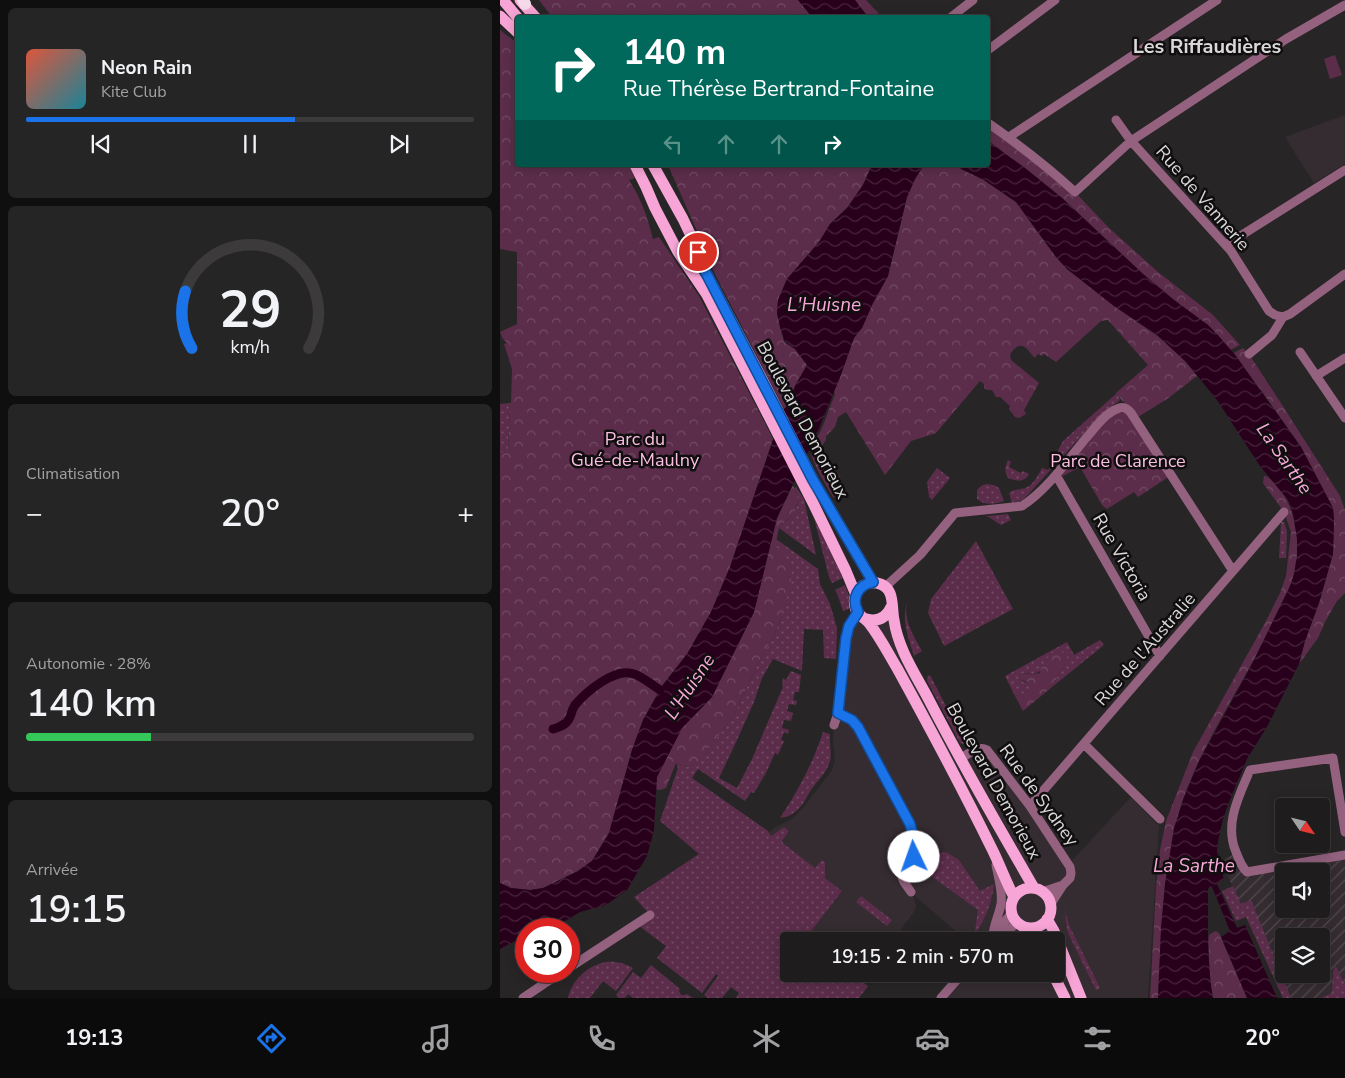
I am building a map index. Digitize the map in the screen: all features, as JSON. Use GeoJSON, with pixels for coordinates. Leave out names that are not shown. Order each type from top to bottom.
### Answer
{"type":"FeatureCollection","features":[{"type":"Feature","properties":{"kind":"main road"},"geometry":{"type":"LineString","coordinates":[[503,0],[516,15]]}},
{"type":"Feature","properties":{"kind":"main road"},"geometry":{"type":"LineString","coordinates":[[523,1],[534,15]]}},
{"type":"Feature","properties":{"kind":"main road"},"geometry":{"type":"LineString","coordinates":[[500,16],[515,29]]}},
{"type":"Feature","properties":{"kind":"main road","name":"Boulevard Demorieux"},"geometry":{"type":"LineString","coordinates":[[636,167],[654,208],[678,252],[707,295],[807,493],[846,571],[856,595],[854,602],[862,616],[879,636],[930,727],[1014,898]]}},
{"type":"Feature","properties":{"kind":"main road","name":"Boulevard Demorieux"},"geometry":{"type":"LineString","coordinates":[[654,167],[683,219],[703,267],[813,480],[873,582]]}},
{"type":"Feature","properties":{"kind":"main road"},"geometry":{"type":"LineString","coordinates":[[856,595],[863,585],[873,582],[882,584],[885,587]]}},
{"type":"Feature","properties":{"kind":"main road","name":"Boulevard Demorieux"},"geometry":{"type":"LineString","coordinates":[[885,587],[891,594],[894,624],[900,644],[960,759],[1038,890]]}},
{"type":"Feature","properties":{"kind":"main road"},"geometry":{"type":"LineString","coordinates":[[862,616],[874,620],[881,619],[886,616],[892,607]]}},
{"type":"Feature","properties":{"kind":"main road"},"geometry":{"type":"LineString","coordinates":[[1029,928],[1037,927],[1047,919],[1050,905],[1047,896],[1038,890],[1026,889],[1022,890],[1011,904],[1015,918],[1029,928],[1031,932]]}},
{"type":"Feature","properties":{"kind":"main road"},"geometry":{"type":"LineString","coordinates":[[1047,919],[1054,931],[1081,998]]}},
{"type":"Feature","properties":{"kind":"main road"},"geometry":{"type":"LineString","coordinates":[[1057,982],[1065,998]]}},
{"type":"Feature","properties":{"kind":"street"},"geometry":{"type":"LineString","coordinates":[[954,15],[973,0]]}},
{"type":"Feature","properties":{"kind":"street"},"geometry":{"type":"LineString","coordinates":[[990,49],[1055,0]]}},
{"type":"Feature","properties":{"kind":"street"},"geometry":{"type":"LineString","coordinates":[[1009,137],[1217,0]]}},
{"type":"Feature","properties":{"kind":"street"},"geometry":{"type":"LineString","coordinates":[[990,124],[1009,137],[1075,192],[1131,141],[1286,38],[1345,5]]}},
{"type":"Feature","properties":{"kind":"street","name":"Rue de Vannerie"},"geometry":{"type":"LineString","coordinates":[[1116,120],[1131,141],[1226,245],[1269,311],[1283,318]]}},
{"type":"Feature","properties":{"kind":"street"},"geometry":{"type":"LineString","coordinates":[[1226,245],[1345,170]]}},
{"type":"Feature","properties":{"kind":"street"},"geometry":{"type":"LineString","coordinates":[[1249,354],[1272,335],[1283,318],[1345,274]]}},
{"type":"Feature","properties":{"kind":"street"},"geometry":{"type":"LineString","coordinates":[[1300,352],[1345,418]]}},
{"type":"Feature","properties":{"kind":"street"},"geometry":{"type":"LineString","coordinates":[[1316,376],[1345,358]]}},
{"type":"Feature","properties":{"kind":"street"},"geometry":{"type":"LineString","coordinates":[[885,587],[920,554],[955,513],[1022,506],[1030,501],[1056,474],[1099,423],[1116,409],[1126,408],[1233,571]]}},
{"type":"Feature","properties":{"kind":"street","name":"Rue Victoria"},"geometry":{"type":"LineString","coordinates":[[1056,474],[1160,656]]}},
{"type":"Feature","properties":{"kind":"street","name":"Rue de l'Australie"},"geometry":{"type":"LineString","coordinates":[[1030,806],[1284,512]]}},
{"type":"Feature","properties":{"kind":"street"},"geometry":{"type":"LineString","coordinates":[[834,726],[838,713],[849,626],[862,616]]}},
{"type":"Feature","properties":{"kind":"street"},"geometry":{"type":"LineString","coordinates":[[838,713],[852,720],[858,727],[910,824],[915,843],[915,853],[902,876],[911,892]]}},
{"type":"Feature","properties":{"kind":"street"},"geometry":{"type":"LineString","coordinates":[[1084,744],[1160,819]]}},
{"type":"Feature","properties":{"kind":"street","name":"Rue de Sydney"},"geometry":{"type":"LineString","coordinates":[[960,759],[980,748],[986,749],[1030,806],[1070,867],[1070,878],[1063,884],[1050,905]]}},
{"type":"Feature","properties":{"kind":"street"},"geometry":{"type":"LineString","coordinates":[[1345,832],[1332,758],[1250,770],[1236,803],[1231,828],[1233,845],[1242,867],[1247,872],[1345,855]]}},
{"type":"Feature","properties":{"kind":"street"},"geometry":{"type":"LineString","coordinates":[[992,850],[1002,899],[993,932]]}},
{"type":"Feature","properties":{"kind":"street"},"geometry":{"type":"LineString","coordinates":[[1038,890],[1063,884]]}},
{"type":"Feature","properties":{"kind":"street"},"geometry":{"type":"LineString","coordinates":[[580,961],[650,915]]}},
{"type":"Feature","properties":{"kind":"street"},"geometry":{"type":"LineString","coordinates":[[1000,932],[1015,918]]}},
{"type":"Feature","properties":{"kind":"street"},"geometry":{"type":"LineString","coordinates":[[941,998],[955,982]]}},
{"type":"Feature","properties":{"kind":"street"},"geometry":{"type":"LineString","coordinates":[[523,998],[546,983]]}},
{"type":"Feature","properties":{"kind":"shaded area"},"geometry":{"type":"Polygon","coordinates":[[[1345,115],[1345,164],[1314,183],[1285,137],[1345,115]]]}},
{"type":"Feature","properties":{"kind":"shaded area"},"geometry":{"type":"Polygon","coordinates":[[[860,615],[886,615],[894,624],[960,758],[984,748],[1069,864],[1131,797],[1159,826],[1148,998],[941,998],[955,982],[1065,982],[1065,932],[957,932],[913,894],[916,906],[914,912],[899,932],[811,932],[842,891],[825,878],[825,862],[822,860],[816,869],[783,843],[782,841],[789,831],[784,827],[771,836],[769,833],[774,828],[792,819],[803,808],[832,770],[835,761],[834,725],[846,638],[860,615]]]}},
{"type":"Feature","properties":{"kind":"shaded area"},"geometry":{"type":"Polygon","coordinates":[[[1236,853],[1247,872],[1275,867],[1275,918],[1330,918],[1330,863],[1299,863],[1345,855],[1345,998],[1283,998],[1276,983],[1330,983],[1330,928],[1275,928],[1275,980],[1221,861],[1236,853]]]}},
{"type":"Feature","properties":{"kind":"green space"},"geometry":{"type":"Polygon","coordinates":[[[539,0],[798,0],[810,15],[550,15],[539,0]]]}},
{"type":"Feature","properties":{"kind":"green space"},"geometry":{"type":"Polygon","coordinates":[[[855,0],[866,0],[880,15],[866,15],[855,0]]]}},
{"type":"Feature","properties":{"kind":"green space","name":"Parc du Gué-de-Maulny"},"geometry":{"type":"Polygon","coordinates":[[[500,30],[515,41],[515,167],[630,167],[635,178],[629,180],[644,209],[653,239],[659,237],[699,296],[773,439],[730,567],[711,612],[687,654],[662,686],[643,720],[632,750],[609,833],[592,861],[576,872],[543,888],[530,890],[511,888],[500,883],[500,453],[508,452],[512,369],[504,344],[507,343],[500,332],[517,324],[517,252],[500,249],[500,30]]]}},
{"type":"Feature","properties":{"kind":"green space"},"geometry":{"type":"Polygon","coordinates":[[[1335,55],[1342,75],[1330,79],[1324,59],[1335,55]]]}},
{"type":"Feature","properties":{"kind":"green space"},"geometry":{"type":"Polygon","coordinates":[[[990,125],[1075,192],[1108,227],[1158,272],[1213,315],[1240,345],[1230,350],[1208,325],[1143,274],[1062,198],[990,142],[990,125]]]}},
{"type":"Feature","properties":{"kind":"green space"},"geometry":{"type":"Polygon","coordinates":[[[669,167],[871,167],[863,185],[847,208],[830,224],[819,242],[787,279],[778,300],[777,313],[784,342],[795,349],[807,365],[795,386],[788,406],[784,409],[710,264],[669,167]]]}},
{"type":"Feature","properties":{"kind":"green space"},"geometry":{"type":"Polygon","coordinates":[[[922,168],[959,168],[979,177],[1016,202],[1067,269],[1114,306],[1159,337],[1182,357],[1197,376],[1167,399],[1138,417],[1116,393],[1148,365],[1108,320],[1101,321],[1056,362],[1044,354],[1042,356],[1038,354],[1035,358],[1026,348],[1019,346],[1010,355],[1011,360],[1039,383],[1024,410],[1026,414],[1019,418],[1015,417],[1009,409],[1010,406],[1000,397],[996,397],[992,390],[984,388],[984,384],[980,381],[936,433],[911,441],[885,475],[846,412],[838,417],[835,427],[826,436],[826,440],[818,451],[841,479],[842,490],[837,496],[833,497],[814,462],[811,452],[812,446],[825,421],[854,338],[862,328],[888,276],[907,197],[915,179],[922,168]]]}},
{"type":"Feature","properties":{"kind":"green space"},"geometry":{"type":"Polygon","coordinates":[[[1243,348],[1249,354],[1340,496],[1345,510],[1345,593],[1337,601],[1318,638],[1299,664],[1333,554],[1333,508],[1301,447],[1234,353],[1243,348]]]}},
{"type":"Feature","properties":{"kind":"green space"},"geometry":{"type":"Polygon","coordinates":[[[1117,393],[1120,400],[1097,419],[1023,500],[1012,503],[1009,493],[1028,487],[1034,482],[1042,468],[1048,470],[1063,441],[1117,393]]]}},
{"type":"Feature","properties":{"kind":"green space"},"geometry":{"type":"Polygon","coordinates":[[[510,403],[508,452],[500,453],[500,404],[510,403]]]}},
{"type":"Feature","properties":{"kind":"green space","name":"Parc de Clarence"},"geometry":{"type":"Polygon","coordinates":[[[1117,411],[1126,413],[1170,476],[1138,497],[1134,492],[1107,509],[1102,505],[1080,467],[1063,476],[1061,475],[1101,423],[1117,411]]]}},
{"type":"Feature","properties":{"kind":"green space"},"geometry":{"type":"Polygon","coordinates":[[[1008,460],[1011,462],[1009,467],[1021,473],[1023,471],[1029,474],[1025,479],[1020,481],[1008,478],[1005,469],[1008,460]]]}},
{"type":"Feature","properties":{"kind":"green space"},"geometry":{"type":"Polygon","coordinates":[[[937,468],[950,478],[932,500],[929,497],[927,482],[937,468]]]}},
{"type":"Feature","properties":{"kind":"green space"},"geometry":{"type":"Polygon","coordinates":[[[1264,476],[1276,484],[1290,507],[1297,534],[1297,562],[1294,575],[1278,614],[1211,737],[1183,799],[1165,885],[1158,998],[1150,998],[1156,887],[1160,850],[1166,821],[1193,752],[1266,621],[1286,576],[1291,532],[1284,512],[1263,483],[1264,476]]]}},
{"type":"Feature","properties":{"kind":"green space"},"geometry":{"type":"Polygon","coordinates":[[[986,484],[999,488],[1004,501],[987,504],[977,499],[977,490],[986,484]]]}},
{"type":"Feature","properties":{"kind":"green space"},"geometry":{"type":"Polygon","coordinates":[[[793,485],[798,499],[795,512],[779,528],[775,546],[783,551],[792,568],[790,588],[773,638],[758,663],[734,715],[705,754],[693,766],[688,767],[676,763],[666,788],[655,789],[657,777],[682,728],[712,697],[754,612],[777,518],[793,485]]]}},
{"type":"Feature","properties":{"kind":"green space"},"geometry":{"type":"Polygon","coordinates":[[[796,487],[804,499],[816,555],[779,528],[795,511],[797,495],[794,488],[796,487]]]}},
{"type":"Feature","properties":{"kind":"green space"},"geometry":{"type":"Polygon","coordinates":[[[1008,514],[1011,520],[1001,525],[987,516],[1008,514]]]}},
{"type":"Feature","properties":{"kind":"green space"},"geometry":{"type":"Polygon","coordinates":[[[814,518],[843,578],[832,583],[829,577],[814,518]]]}},
{"type":"Feature","properties":{"kind":"green space"},"geometry":{"type":"Polygon","coordinates":[[[1281,522],[1284,522],[1287,531],[1286,558],[1279,558],[1281,522]]]}},
{"type":"Feature","properties":{"kind":"green space"},"geometry":{"type":"Polygon","coordinates":[[[776,539],[818,569],[820,584],[830,604],[837,628],[836,659],[824,658],[823,630],[804,629],[802,671],[773,659],[762,678],[754,702],[719,778],[737,788],[752,759],[783,687],[783,678],[786,680],[791,671],[801,675],[799,692],[795,692],[793,700],[797,701],[796,705],[789,704],[787,711],[793,713],[791,721],[784,720],[782,728],[789,730],[788,734],[784,732],[781,740],[784,741],[778,755],[775,753],[754,793],[751,792],[745,801],[698,769],[692,778],[768,831],[771,836],[784,827],[789,831],[782,841],[783,843],[815,868],[822,860],[825,862],[825,878],[842,891],[811,932],[780,932],[780,982],[863,982],[868,986],[859,998],[736,998],[739,993],[731,987],[722,998],[708,998],[704,995],[718,976],[716,974],[702,993],[657,958],[666,946],[639,926],[652,917],[634,897],[699,854],[660,821],[678,768],[676,763],[688,767],[705,754],[734,715],[758,663],[773,638],[781,618],[774,546],[776,539]]]}},
{"type":"Feature","properties":{"kind":"green space"},"geometry":{"type":"Polygon","coordinates":[[[976,541],[1013,609],[944,646],[928,613],[931,599],[976,541]]]}},
{"type":"Feature","properties":{"kind":"green space"},"geometry":{"type":"Polygon","coordinates":[[[845,585],[850,606],[849,609],[843,611],[835,590],[845,585]]]}},
{"type":"Feature","properties":{"kind":"green space"},"geometry":{"type":"Polygon","coordinates":[[[907,603],[908,622],[922,651],[914,656],[905,623],[905,610],[907,603]]]}},
{"type":"Feature","properties":{"kind":"green space"},"geometry":{"type":"Polygon","coordinates":[[[1100,640],[1104,645],[1052,687],[1065,667],[1045,666],[1035,674],[1026,673],[1018,675],[1019,679],[1029,683],[1029,689],[1023,694],[1015,696],[1005,676],[1067,642],[1074,655],[1100,640]]]}},
{"type":"Feature","properties":{"kind":"green space"},"geometry":{"type":"Polygon","coordinates":[[[1058,650],[1066,654],[1068,659],[1065,667],[1052,687],[1023,711],[1015,696],[1023,694],[1029,689],[1029,683],[1019,679],[1018,675],[1040,673],[1041,668],[1045,666],[1048,656],[1058,650]]]}},
{"type":"Feature","properties":{"kind":"green space"},"geometry":{"type":"Polygon","coordinates":[[[930,675],[966,745],[960,743],[927,681],[930,675]]]}},
{"type":"Feature","properties":{"kind":"green space"},"geometry":{"type":"Polygon","coordinates":[[[823,732],[830,734],[831,758],[827,769],[797,810],[790,815],[780,818],[793,798],[815,755],[823,732]]]}},
{"type":"Feature","properties":{"kind":"green space"},"geometry":{"type":"Polygon","coordinates":[[[946,852],[959,860],[980,891],[994,884],[989,906],[977,932],[975,932],[978,910],[931,876],[935,870],[930,865],[914,883],[925,856],[946,852]]]}},
{"type":"Feature","properties":{"kind":"green space"},"geometry":{"type":"Polygon","coordinates":[[[1233,886],[1241,904],[1251,900],[1275,959],[1275,980],[1246,917],[1236,921],[1222,891],[1233,886]]]}},
{"type":"Feature","properties":{"kind":"green space"},"geometry":{"type":"Polygon","coordinates":[[[861,896],[892,920],[887,926],[856,902],[861,896]]]}},
{"type":"Feature","properties":{"kind":"green space"},"geometry":{"type":"Polygon","coordinates":[[[1066,914],[1069,925],[1100,988],[1096,990],[1068,933],[1066,914]]]}},
{"type":"Feature","properties":{"kind":"green space"},"geometry":{"type":"Polygon","coordinates":[[[1215,931],[1219,933],[1247,998],[1213,998],[1210,984],[1208,941],[1209,935],[1215,931]]]}},
{"type":"Feature","properties":{"kind":"green space"},"geometry":{"type":"Polygon","coordinates":[[[614,962],[633,968],[616,991],[603,981],[590,998],[568,998],[574,983],[580,983],[580,976],[593,966],[614,962]]]}},
{"type":"Feature","properties":{"kind":"green space"},"geometry":{"type":"Polygon","coordinates":[[[651,965],[680,989],[681,995],[687,994],[693,998],[633,998],[628,994],[625,998],[619,998],[616,995],[633,972],[641,978],[651,965]]]}},
{"type":"Feature","properties":{"kind":"green space"},"geometry":{"type":"Polygon","coordinates":[[[1335,965],[1345,984],[1345,998],[1321,998],[1332,993],[1335,965]]]}},
{"type":"Feature","properties":{"kind":"green space"},"geometry":{"type":"Polygon","coordinates":[[[1276,983],[1285,983],[1291,998],[1283,998],[1276,983]]]}},
{"type":"Feature","properties":{"kind":"water"},"geometry":{"type":"Polygon","coordinates":[[[798,0],[855,0],[866,15],[810,15],[798,0]]]}},
{"type":"Feature","properties":{"kind":"water"},"geometry":{"type":"Polygon","coordinates":[[[990,142],[1062,198],[1143,274],[1208,325],[1236,356],[1301,447],[1333,508],[1333,554],[1299,664],[1268,725],[1247,759],[1223,819],[1217,850],[1224,880],[1217,884],[1237,928],[1245,925],[1277,998],[1247,998],[1221,937],[1230,931],[1210,886],[1208,889],[1208,944],[1213,998],[1158,998],[1165,884],[1174,828],[1199,761],[1253,662],[1290,586],[1297,555],[1297,539],[1293,514],[1288,500],[1260,466],[1217,400],[1186,362],[1157,335],[1114,306],[1067,269],[1016,202],[984,180],[959,168],[922,168],[915,179],[907,197],[888,276],[862,328],[854,338],[815,438],[777,518],[754,612],[712,697],[682,728],[657,777],[654,830],[647,856],[627,890],[606,905],[580,912],[570,918],[515,918],[515,941],[500,949],[500,883],[511,888],[530,890],[543,888],[576,872],[592,861],[609,833],[632,750],[643,720],[662,686],[687,654],[711,612],[730,567],[783,410],[788,405],[795,386],[807,365],[795,349],[785,342],[777,313],[778,300],[787,279],[819,242],[830,224],[847,208],[863,185],[871,167],[990,167],[990,142]]]}},
{"type":"Feature","properties":{"kind":"waterway"},"geometry":{"type":"LineString","coordinates":[[553,729],[566,723],[575,705],[593,688],[618,674],[634,674],[660,690]]}},
{"type":"Feature","properties":{"kind":"district","name":"Les Riffaudières"},"geometry":{"type":"Point","coordinates":[1207,46]}},
{"type":"Feature","properties":{"kind":"route"},"geometry":{"type":"LineString","coordinates":[[698,252],[703,267],[813,480],[873,582],[863,585],[857,592],[855,599],[855,606],[858,612],[849,626],[846,638],[838,713],[852,720],[858,727],[910,824],[916,850],[914,857]]}},
{"type":"Feature","properties":{"kind":"water label","name":"L'Huisne"},"geometry":{"type":"Point","coordinates":[824,304]}},
{"type":"Feature","properties":{"kind":"water label","name":"La Sarthe"},"geometry":{"type":"Point","coordinates":[1285,458]}},
{"type":"Feature","properties":{"kind":"water label","name":"L'Huisne"},"geometry":{"type":"Point","coordinates":[689,686]}},
{"type":"Feature","properties":{"kind":"water label","name":"La Sarthe"},"geometry":{"type":"Point","coordinates":[1194,865]}}]}
